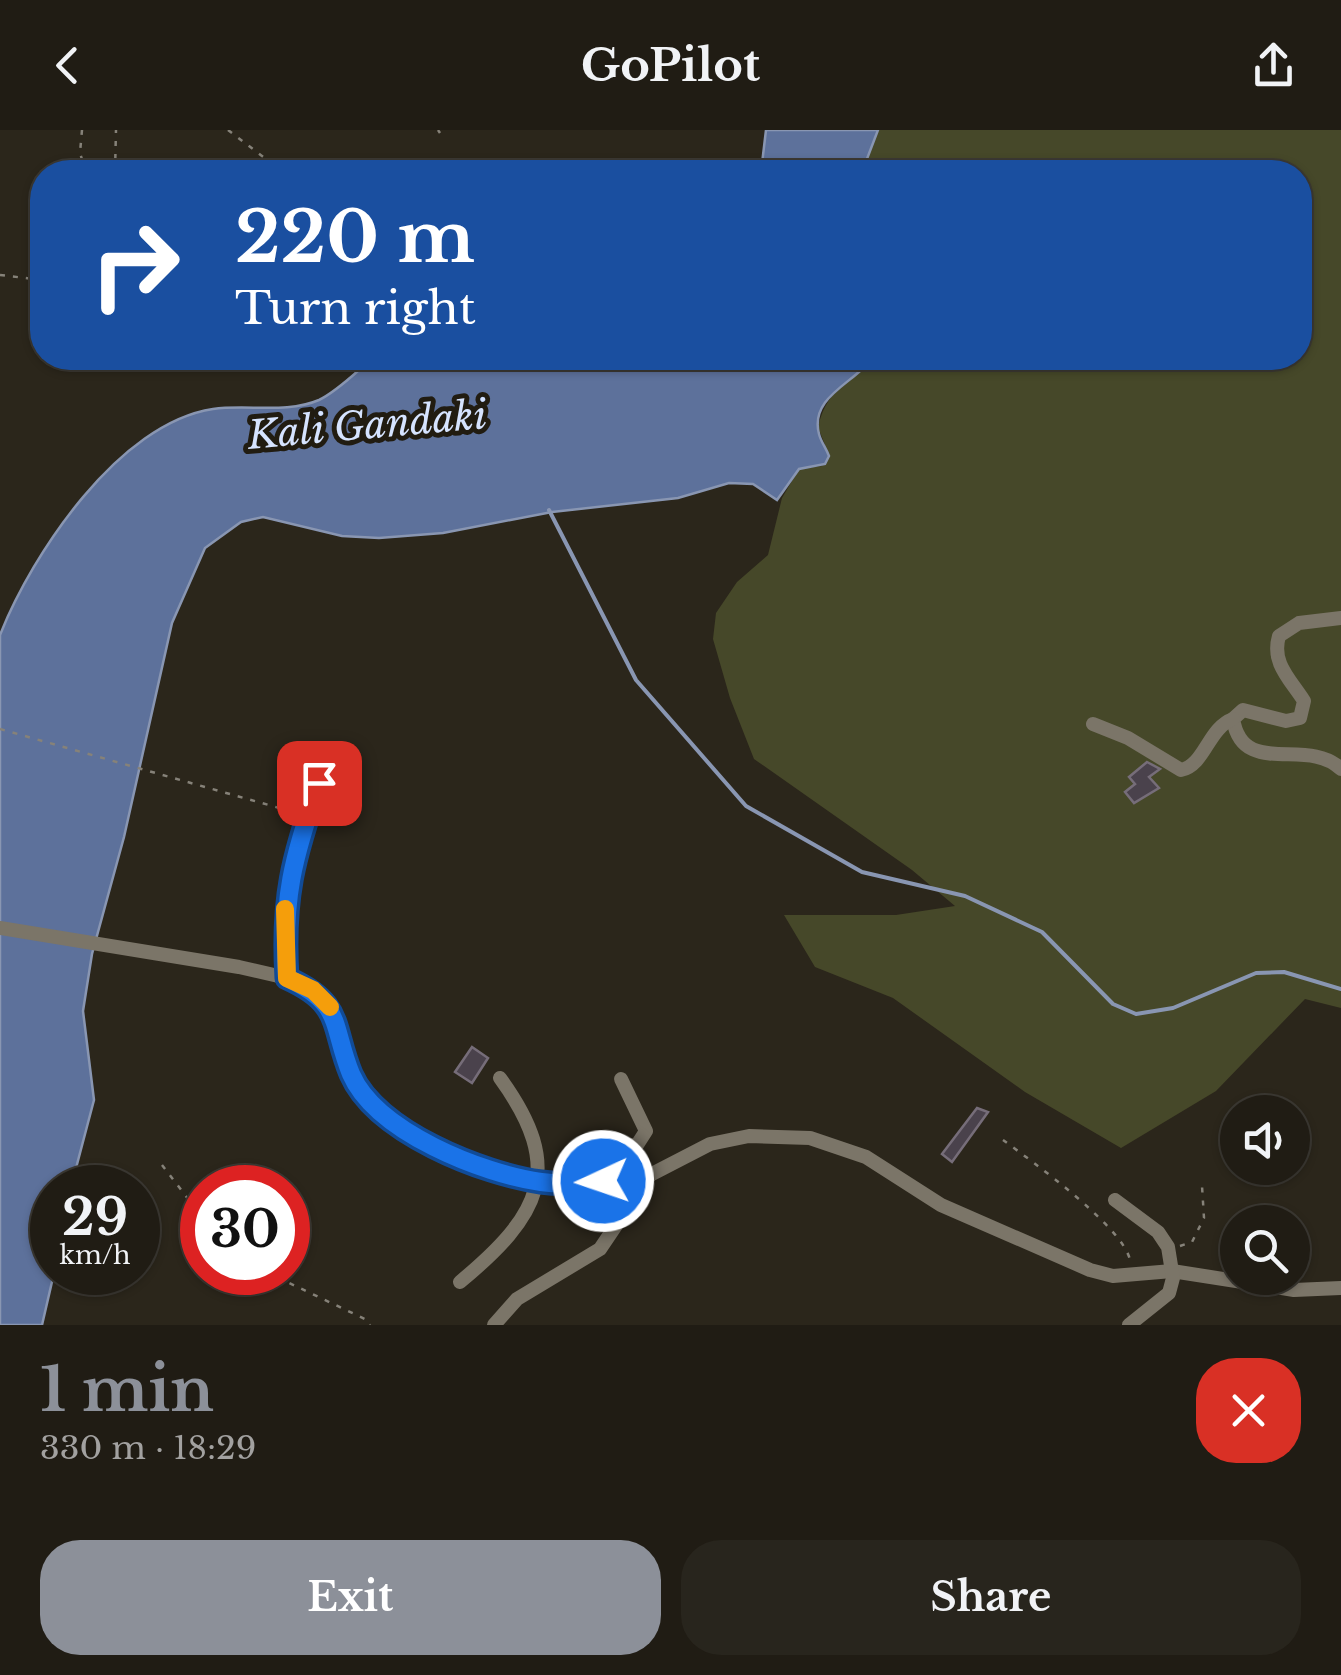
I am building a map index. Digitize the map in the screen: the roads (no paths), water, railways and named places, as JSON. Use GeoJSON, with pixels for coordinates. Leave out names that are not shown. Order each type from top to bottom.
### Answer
{"type":"FeatureCollection","features":[{"type":"Feature","properties":{"kind":"street"},"geometry":{"type":"LineString","coordinates":[[1093,724],[1128,738],[1181,770],[1194,765],[1214,730],[1244,710],[1286,721],[1300,718],[1304,701],[1280,667],[1276,656],[1279,636],[1299,623],[1341,618]]}},
{"type":"Feature","properties":{"kind":"street"},"geometry":{"type":"LineString","coordinates":[[1234,718],[1236,730],[1251,747],[1280,757],[1311,752],[1341,769]]}},
{"type":"Feature","properties":{"kind":"street"},"geometry":{"type":"LineString","coordinates":[[287,978],[284,932],[288,876],[319,783]]}},
{"type":"Feature","properties":{"kind":"street"},"geometry":{"type":"LineString","coordinates":[[0,928],[137,948],[287,978],[313,990],[331,1007],[352,1076],[382,1114],[453,1155],[502,1174],[561,1184],[650,1175],[710,1144],[749,1136],[810,1138],[866,1157],[940,1205],[1067,1263],[1113,1276],[1172,1271],[1294,1290],[1341,1288]]}},
{"type":"Feature","properties":{"kind":"street"},"geometry":{"type":"LineString","coordinates":[[460,1282],[504,1247],[530,1206],[538,1182],[528,1121],[500,1078]]}},
{"type":"Feature","properties":{"kind":"street"},"geometry":{"type":"LineString","coordinates":[[561,1184],[569,1166],[586,1147],[604,1143],[637,1145],[643,1140],[646,1132],[621,1079]]}},
{"type":"Feature","properties":{"kind":"street"},"geometry":{"type":"LineString","coordinates":[[494,1325],[516,1299],[600,1249],[650,1175]]}},
{"type":"Feature","properties":{"kind":"street"},"geometry":{"type":"LineString","coordinates":[[1115,1200],[1145,1219],[1168,1247],[1172,1271],[1169,1293],[1129,1325]]}},
{"type":"Feature","properties":{"kind":"water"},"geometry":{"type":"Polygon","coordinates":[[[766,130],[878,130],[867,160],[762,160],[766,130]]]}},
{"type":"Feature","properties":{"kind":"water","name":"Kali Gandaki"},"geometry":{"type":"Polygon","coordinates":[[[359,370],[861,370],[821,409],[819,434],[829,456],[825,464],[799,469],[777,500],[753,484],[729,483],[678,498],[552,512],[443,533],[379,538],[342,536],[263,517],[241,522],[205,548],[172,623],[124,837],[92,954],[83,1011],[94,1100],[77,1165],[30,1165],[30,1295],[49,1295],[42,1325],[0,1325],[0,635],[14,603],[57,532],[113,465],[145,439],[178,419],[213,409],[293,407],[319,400],[359,370]]]}},
{"type":"Feature","properties":{"kind":"waterway"},"geometry":{"type":"LineString","coordinates":[[549,510],[636,680],[746,806],[862,872],[965,896],[1042,932],[1113,1004],[1136,1014],[1173,1008],[1256,973],[1284,972],[1341,989]]}}]}
